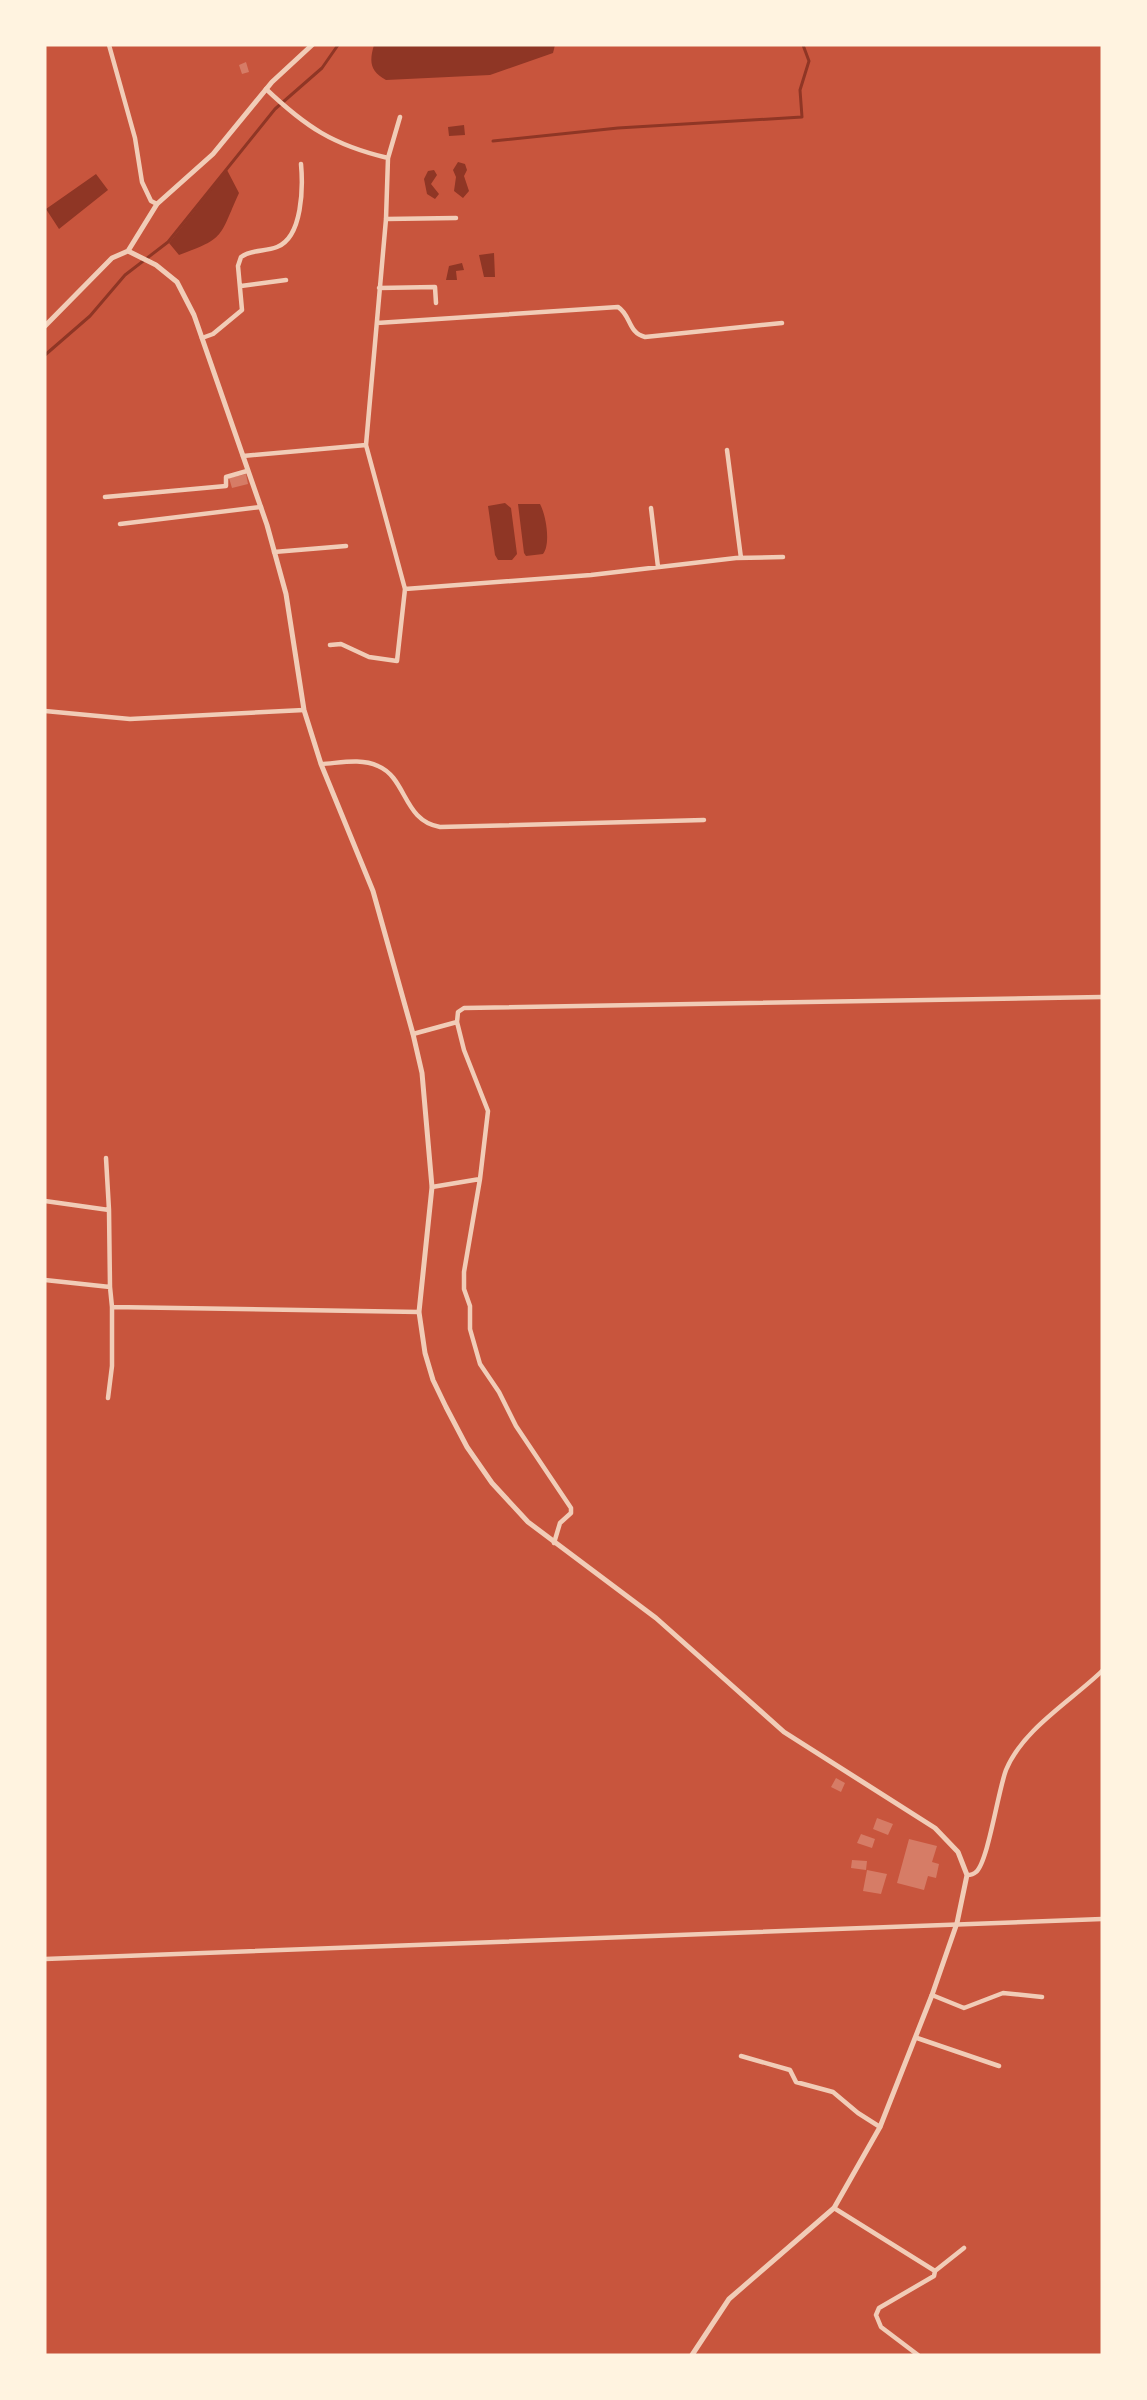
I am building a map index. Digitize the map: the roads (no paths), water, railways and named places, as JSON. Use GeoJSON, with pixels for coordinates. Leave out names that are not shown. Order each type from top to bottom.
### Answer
{"type":"FeatureCollection","features":[{"type":"Feature","properties":{"kind":"street"},"geometry":{"type":"LineString","coordinates":[[110,45],[135,138],[142,182],[151,201],[157,204]]}},
{"type":"Feature","properties":{"kind":"street"},"geometry":{"type":"LineString","coordinates":[[45,326],[112,258],[128,251],[157,204],[213,154],[266,89],[312,45]]}},
{"type":"Feature","properties":{"kind":"street"},"geometry":{"type":"LineString","coordinates":[[266,89],[324,136],[362,152],[388,158]]}},
{"type":"Feature","properties":{"kind":"street"},"geometry":{"type":"LineString","coordinates":[[330,645],[341,644],[369,657],[397,661],[405,589],[366,445],[386,219],[388,158],[399,117]]}},
{"type":"Feature","properties":{"kind":"street"},"geometry":{"type":"LineString","coordinates":[[202,338],[213,334],[242,310],[238,266],[241,257],[256,250],[274,248],[290,236],[304,188],[301,164]]}},
{"type":"Feature","properties":{"kind":"street"},"geometry":{"type":"LineString","coordinates":[[386,219],[456,218]]}},
{"type":"Feature","properties":{"kind":"street"},"geometry":{"type":"LineString","coordinates":[[128,251],[156,265],[177,282],[194,315],[261,507],[286,594],[304,710],[321,764],[373,891],[422,1073],[432,1187],[419,1312],[425,1353],[433,1380],[467,1447],[499,1491],[528,1522],[649,1612],[784,1732],[935,1828],[958,1852],[967,1875],[957,1923],[917,2038],[880,2127],[834,2208],[729,2299],[692,2355]]}},
{"type":"Feature","properties":{"kind":"street"},"geometry":{"type":"LineString","coordinates":[[241,286],[286,280]]}},
{"type":"Feature","properties":{"kind":"street"},"geometry":{"type":"LineString","coordinates":[[380,288],[435,287],[436,303]]}},
{"type":"Feature","properties":{"kind":"street"},"geometry":{"type":"LineString","coordinates":[[378,323],[618,307],[622,309],[634,333],[645,338],[782,323]]}},
{"type":"Feature","properties":{"kind":"street"},"geometry":{"type":"LineString","coordinates":[[243,456],[366,445]]}},
{"type":"Feature","properties":{"kind":"street"},"geometry":{"type":"LineString","coordinates":[[727,450],[741,558]]}},
{"type":"Feature","properties":{"kind":"street"},"geometry":{"type":"LineString","coordinates":[[105,497],[226,486],[226,477],[247,471]]}},
{"type":"Feature","properties":{"kind":"street"},"geometry":{"type":"LineString","coordinates":[[120,524],[261,507]]}},
{"type":"Feature","properties":{"kind":"street"},"geometry":{"type":"LineString","coordinates":[[651,508],[658,567]]}},
{"type":"Feature","properties":{"kind":"street"},"geometry":{"type":"LineString","coordinates":[[274,552],[346,546]]}},
{"type":"Feature","properties":{"kind":"street"},"geometry":{"type":"LineString","coordinates":[[405,589],[591,575],[741,558],[783,557]]}},
{"type":"Feature","properties":{"kind":"street"},"geometry":{"type":"LineString","coordinates":[[45,711],[130,719],[304,710]]}},
{"type":"Feature","properties":{"kind":"street"},"geometry":{"type":"LineString","coordinates":[[321,764],[359,762],[381,766],[398,786],[416,815],[424,823],[440,827],[704,820]]}},
{"type":"Feature","properties":{"kind":"street"},"geometry":{"type":"LineString","coordinates":[[554,1543],[560,1523],[571,1513],[571,1508],[516,1426],[499,1392],[480,1364],[470,1329],[470,1306],[464,1289],[464,1272],[480,1179],[488,1111],[464,1050],[457,1022],[458,1012],[464,1008],[1102,997]]}},
{"type":"Feature","properties":{"kind":"street"},"geometry":{"type":"LineString","coordinates":[[413,1034],[457,1022]]}},
{"type":"Feature","properties":{"kind":"street"},"geometry":{"type":"LineString","coordinates":[[106,1158],[110,1210],[113,1354],[108,1398]]}},
{"type":"Feature","properties":{"kind":"street"},"geometry":{"type":"LineString","coordinates":[[432,1187],[480,1179]]}},
{"type":"Feature","properties":{"kind":"street"},"geometry":{"type":"LineString","coordinates":[[45,1201],[110,1210]]}},
{"type":"Feature","properties":{"kind":"street"},"geometry":{"type":"LineString","coordinates":[[45,1280],[110,1287]]}},
{"type":"Feature","properties":{"kind":"street"},"geometry":{"type":"LineString","coordinates":[[112,1307],[419,1312]]}},
{"type":"Feature","properties":{"kind":"street"},"geometry":{"type":"LineString","coordinates":[[967,1875],[978,1870],[985,1854],[997,1797],[1016,1752],[1031,1734],[1102,1671]]}},
{"type":"Feature","properties":{"kind":"street"},"geometry":{"type":"LineString","coordinates":[[45,1959],[1102,1919]]}},
{"type":"Feature","properties":{"kind":"street"},"geometry":{"type":"LineString","coordinates":[[932,1995],[964,2008],[1003,1993],[1042,1997]]}},
{"type":"Feature","properties":{"kind":"street"},"geometry":{"type":"LineString","coordinates":[[917,2038],[999,2066]]}},
{"type":"Feature","properties":{"kind":"street"},"geometry":{"type":"LineString","coordinates":[[741,2056],[790,2070],[796,2082],[833,2092],[858,2113],[880,2127]]}},
{"type":"Feature","properties":{"kind":"street"},"geometry":{"type":"LineString","coordinates":[[834,2208],[935,2271]]}},
{"type":"Feature","properties":{"kind":"street"},"geometry":{"type":"LineString","coordinates":[[918,2355],[881,2327],[876,2315],[879,2308],[934,2276],[935,2271],[964,2248]]}},
{"type":"Feature","properties":{"kind":"waterway"},"geometry":{"type":"LineString","coordinates":[[45,355],[90,316],[125,275],[168,242],[275,109],[322,68],[338,45]]}},
{"type":"Feature","properties":{"kind":"waterway"},"geometry":{"type":"LineString","coordinates":[[493,141],[618,128],[802,117],[800,90],[809,61],[803,45]]}}]}
